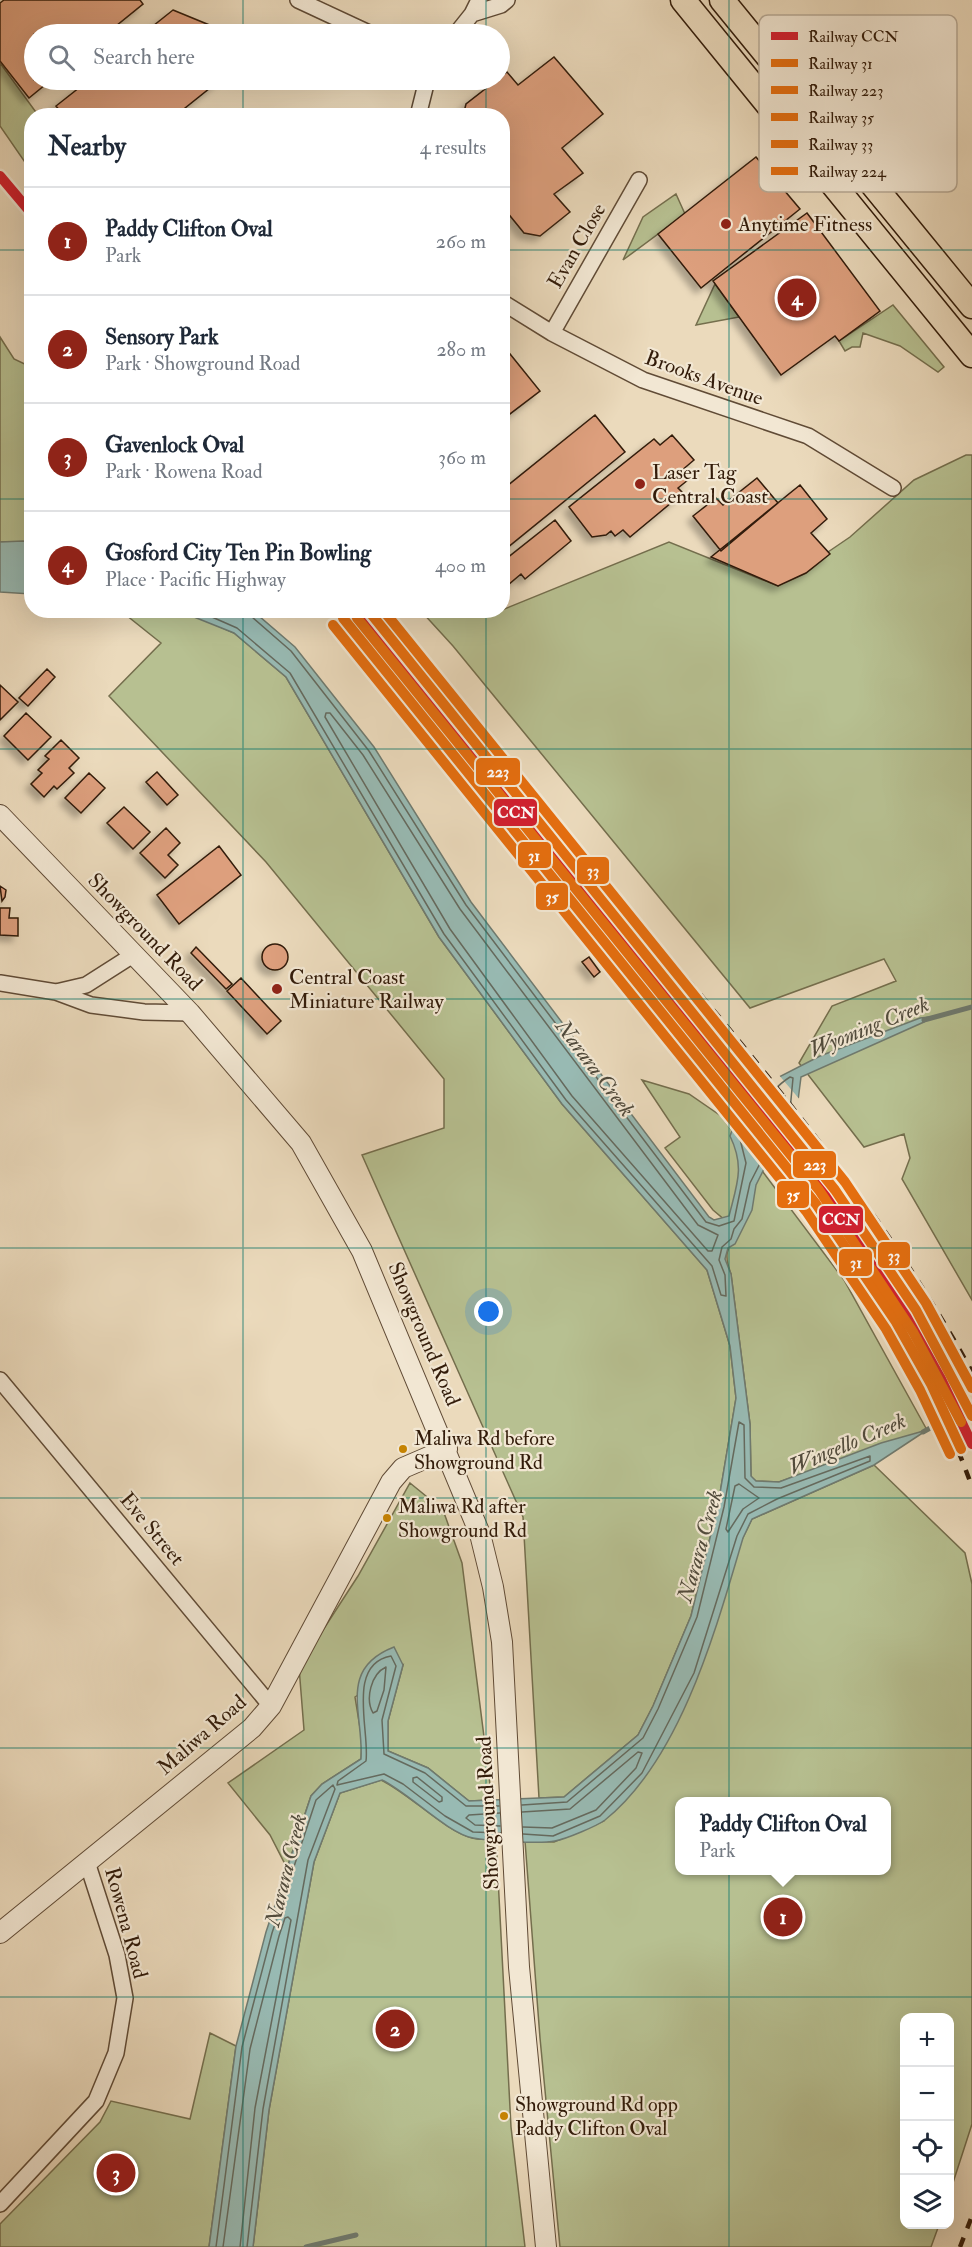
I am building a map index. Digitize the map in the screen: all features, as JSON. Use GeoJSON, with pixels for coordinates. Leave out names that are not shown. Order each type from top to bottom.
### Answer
{"type":"FeatureCollection","features":[{"type":"Feature","properties":{"kind":"main road"},"geometry":{"type":"LineString","coordinates":[[683,0],[759,93]]}},
{"type":"Feature","properties":{"kind":"main road"},"geometry":{"type":"LineString","coordinates":[[722,0],[759,45]]}},
{"type":"Feature","properties":{"kind":"main road"},"geometry":{"type":"LineString","coordinates":[[839,192],[972,355]]}},
{"type":"Feature","properties":{"kind":"main road"},"geometry":{"type":"LineString","coordinates":[[879,192],[972,306]]}},
{"type":"Feature","properties":{"kind":"street"},"geometry":{"type":"LineString","coordinates":[[298,0],[350,24]]}},
{"type":"Feature","properties":{"kind":"street"},"geometry":{"type":"LineString","coordinates":[[464,24],[479,0]]}},
{"type":"Feature","properties":{"kind":"street"},"geometry":{"type":"LineString","coordinates":[[472,14],[501,5],[507,0]]}},
{"type":"Feature","properties":{"kind":"street"},"geometry":{"type":"LineString","coordinates":[[420,108],[424,90]]}},
{"type":"Feature","properties":{"kind":"street","name":"Evan Close"},"geometry":{"type":"LineString","coordinates":[[552,333],[639,180]]}},
{"type":"Feature","properties":{"kind":"street","name":"Brooks Avenue"},"geometry":{"type":"LineString","coordinates":[[510,307],[552,333],[667,390],[808,436],[893,488]]}},
{"type":"Feature","properties":{"kind":"street","name":"Showground Road"},"geometry":{"type":"LineString","coordinates":[[0,815],[190,1013],[301,1143],[362,1251],[447,1449],[480,1534],[493,1587],[502,1642],[519,1967],[546,2247]]}},
{"type":"Feature","properties":{"kind":"street"},"geometry":{"type":"LineString","coordinates":[[56,992],[86,985],[133,955]]}},
{"type":"Feature","properties":{"kind":"street"},"geometry":{"type":"LineString","coordinates":[[0,983],[56,992],[91,1005],[144,1012],[190,1013]]}},
{"type":"Feature","properties":{"kind":"street","name":"Eve Street"},"geometry":{"type":"LineString","coordinates":[[0,1380],[271,1706]]}},
{"type":"Feature","properties":{"kind":"street","name":"Maliwa Road"},"geometry":{"type":"LineString","coordinates":[[0,1933],[252,1728],[271,1706],[391,1482],[403,1468],[447,1449]]}},
{"type":"Feature","properties":{"kind":"street","name":"Rowena Road"},"geometry":{"type":"LineString","coordinates":[[0,2204],[96,2101],[117,2053],[125,1998],[117,1956],[87,1862]]}},
{"type":"Feature","properties":{"kind":"green space"},"geometry":{"type":"Polygon","coordinates":[[[0,63],[33,108],[24,108],[24,161],[0,126],[0,63]]]}},
{"type":"Feature","properties":{"kind":"green space"},"geometry":{"type":"Polygon","coordinates":[[[676,194],[685,214],[623,260],[643,217],[676,194]]]}},
{"type":"Feature","properties":{"kind":"green space"},"geometry":{"type":"Polygon","coordinates":[[[715,284],[739,317],[696,325],[715,284]]]}},
{"type":"Feature","properties":{"kind":"green space"},"geometry":{"type":"Polygon","coordinates":[[[893,305],[944,367],[938,372],[900,346],[863,333],[860,347],[852,347],[845,351],[839,341],[893,305]]]}},
{"type":"Feature","properties":{"kind":"green space"},"geometry":{"type":"Polygon","coordinates":[[[0,337],[14,359],[24,364],[24,542],[0,542],[0,337]]]}},
{"type":"Feature","properties":{"kind":"green space"},"geometry":{"type":"Polygon","coordinates":[[[966,455],[972,455],[972,1300],[902,1179],[910,1158],[904,1134],[864,1147],[799,1063],[832,1006],[896,981],[884,959],[750,1008],[453,646],[427,618],[510,618],[510,607],[669,542],[778,586],[850,537],[914,480],[966,455]]]}},
{"type":"Feature","properties":{"kind":"green space"},"geometry":{"type":"Polygon","coordinates":[[[130,618],[199,618],[207,621],[234,633],[286,677],[439,937],[562,1104],[707,1270],[730,1346],[736,1398],[718,1505],[691,1616],[653,1706],[638,1735],[564,1797],[539,1798],[523,1517],[362,1155],[444,1128],[444,1079],[266,862],[109,696],[161,643],[130,618]]]}},
{"type":"Feature","properties":{"kind":"green space"},"geometry":{"type":"Polygon","coordinates":[[[642,1080],[689,1094],[721,1116],[844,1280],[927,1430],[779,1482],[756,1481],[751,1477],[750,1424],[731,1274],[727,1261],[729,1247],[739,1232],[713,1210],[665,1148],[680,1137],[642,1080]]]}},
{"type":"Feature","properties":{"kind":"green space"},"geometry":{"type":"Polygon","coordinates":[[[874,1465],[965,1553],[972,1584],[972,2124],[954,2180],[954,2013],[900,2013],[900,2229],[938,2229],[931,2247],[560,2247],[540,2038],[525,1841],[554,1842],[604,1821],[752,1519],[874,1465]]]}},
{"type":"Feature","properties":{"kind":"green space"},"geometry":{"type":"Polygon","coordinates":[[[410,1483],[443,1510],[462,1563],[492,1800],[469,1801],[428,1768],[388,1751],[388,1721],[403,1665],[355,1697],[362,1740],[361,1759],[322,1784],[311,1796],[287,1868],[270,1835],[228,1783],[304,1730],[299,1667],[358,1576],[410,1483]]]}},
{"type":"Feature","properties":{"kind":"green space"},"geometry":{"type":"Polygon","coordinates":[[[381,1780],[450,1828],[475,1839],[496,1839],[511,2127],[525,2247],[253,2247],[269,2110],[314,1862],[340,1793],[381,1780]]]}},
{"type":"Feature","properties":{"kind":"green space"},"geometry":{"type":"Polygon","coordinates":[[[210,2033],[236,2046],[209,2247],[0,2247],[0,2224],[100,2122],[111,2101],[190,2119],[210,2033]]]}},
{"type":"Feature","properties":{"kind":"water"},"geometry":{"type":"Polygon","coordinates":[[[24,541],[24,594],[0,592],[0,542],[24,541]]]}},
{"type":"Feature","properties":{"kind":"water","name":"Narara Creek"},"geometry":{"type":"Polygon","coordinates":[[[196,618],[261,618],[295,647],[374,747],[471,902],[709,1217],[714,1220],[729,1216],[737,1185],[737,1157],[730,1136],[733,1128],[752,1109],[775,1079],[820,1056],[920,1018],[930,1017],[924,1022],[801,1077],[795,1124],[776,1145],[756,1185],[752,1210],[735,1244],[728,1248],[725,1259],[731,1274],[750,1424],[751,1476],[756,1481],[779,1482],[881,1443],[927,1430],[874,1465],[752,1519],[743,1538],[708,1651],[675,1728],[655,1763],[632,1794],[601,1823],[574,1835],[548,1842],[480,1839],[463,1835],[452,1829],[382,1780],[340,1793],[314,1862],[269,2110],[253,2247],[209,2247],[236,2046],[266,1932],[311,1796],[322,1784],[361,1759],[357,1694],[359,1680],[365,1667],[376,1656],[394,1647],[403,1665],[388,1721],[388,1751],[428,1768],[469,1801],[564,1797],[638,1735],[653,1706],[691,1616],[718,1505],[736,1398],[730,1346],[707,1270],[562,1104],[439,937],[286,677],[234,633],[196,618]]]}},
{"type":"Feature","properties":{"kind":"pier"},"geometry":{"type":"Polygon","coordinates":[[[778,1074],[801,1101],[798,1123],[766,1085],[778,1074]]]}},
{"type":"Feature","properties":{"kind":"pier"},"geometry":{"type":"Polygon","coordinates":[[[766,1091],[795,1128],[779,1146],[749,1108],[766,1091]]]}},
{"type":"Feature","properties":{"kind":"pier"},"geometry":{"type":"Polygon","coordinates":[[[747,1113],[777,1149],[769,1165],[735,1123],[747,1113]]]}},
{"type":"Feature","properties":{"kind":"building"},"geometry":{"type":"Polygon","coordinates":[[[4,0],[140,0],[143,4],[118,24],[24,24],[24,90],[39,90],[29,98],[0,61],[0,3],[4,0]]]}},
{"type":"Feature","properties":{"kind":"building"},"geometry":{"type":"Polygon","coordinates":[[[173,10],[207,24],[156,24],[173,10]]]}},
{"type":"Feature","properties":{"kind":"building"},"geometry":{"type":"Polygon","coordinates":[[[554,57],[603,114],[562,148],[583,173],[554,194],[570,212],[540,236],[524,233],[510,216],[510,108],[465,108],[466,104],[484,90],[510,90],[510,76],[518,85],[554,57]]]}},
{"type":"Feature","properties":{"kind":"building"},"geometry":{"type":"Polygon","coordinates":[[[76,90],[208,90],[185,108],[58,108],[56,106],[76,90]]]}},
{"type":"Feature","properties":{"kind":"building","name":"Anytime Fitness"},"geometry":{"type":"Polygon","coordinates":[[[756,157],[759,161],[759,192],[786,192],[800,209],[701,288],[658,234],[756,157]]]}},
{"type":"Feature","properties":{"kind":"building"},"geometry":{"type":"Polygon","coordinates":[[[807,213],[880,311],[839,341],[835,336],[781,375],[713,281],[807,213]]]}},
{"type":"Feature","properties":{"kind":"building"},"geometry":{"type":"Polygon","coordinates":[[[510,354],[540,391],[510,414],[510,354]]]}},
{"type":"Feature","properties":{"kind":"building"},"geometry":{"type":"Polygon","coordinates":[[[595,415],[625,452],[510,545],[510,484],[595,415]]]}},
{"type":"Feature","properties":{"kind":"building","name":"Laser Tag Central Coast"},"geometry":{"type":"Polygon","coordinates":[[[672,435],[694,460],[681,471],[688,480],[678,488],[683,493],[630,537],[623,530],[615,536],[611,531],[606,535],[592,537],[569,507],[654,439],[660,445],[672,435]]]}},
{"type":"Feature","properties":{"kind":"building"},"geometry":{"type":"Polygon","coordinates":[[[757,478],[778,503],[721,551],[693,516],[716,498],[723,505],[757,478]]]}},
{"type":"Feature","properties":{"kind":"building"},"geometry":{"type":"Polygon","coordinates":[[[800,485],[827,519],[811,533],[830,554],[806,573],[778,586],[711,557],[800,485]]]}},
{"type":"Feature","properties":{"kind":"building"},"geometry":{"type":"Polygon","coordinates":[[[555,520],[571,541],[525,579],[521,574],[510,583],[510,556],[555,520]]]}},
{"type":"Feature","properties":{"kind":"building"},"geometry":{"type":"Polygon","coordinates":[[[47,669],[55,677],[28,706],[19,698],[47,669]]]}},
{"type":"Feature","properties":{"kind":"building"},"geometry":{"type":"Polygon","coordinates":[[[0,685],[18,702],[0,720],[0,685]]]}},
{"type":"Feature","properties":{"kind":"building"},"geometry":{"type":"Polygon","coordinates":[[[26,713],[51,737],[28,760],[4,736],[26,713]]]}},
{"type":"Feature","properties":{"kind":"building"},"geometry":{"type":"Polygon","coordinates":[[[61,740],[79,758],[69,768],[74,773],[57,789],[54,786],[44,797],[31,784],[42,773],[38,770],[49,759],[45,756],[61,740]]]}},
{"type":"Feature","properties":{"kind":"building"},"geometry":{"type":"Polygon","coordinates":[[[157,772],[178,795],[167,805],[146,782],[157,772]]]}},
{"type":"Feature","properties":{"kind":"building"},"geometry":{"type":"Polygon","coordinates":[[[89,773],[105,788],[81,813],[65,798],[89,773]]]}},
{"type":"Feature","properties":{"kind":"building"},"geometry":{"type":"Polygon","coordinates":[[[124,807],[150,832],[133,849],[107,823],[124,807]]]}},
{"type":"Feature","properties":{"kind":"building"},"geometry":{"type":"Polygon","coordinates":[[[166,828],[180,843],[168,855],[178,865],[165,878],[140,853],[166,828]]]}},
{"type":"Feature","properties":{"kind":"building"},"geometry":{"type":"Polygon","coordinates":[[[219,846],[241,875],[179,924],[157,895],[219,846]]]}},
{"type":"Feature","properties":{"kind":"building"},"geometry":{"type":"Polygon","coordinates":[[[0,886],[6,890],[2,901],[0,886]]]}},
{"type":"Feature","properties":{"kind":"building"},"geometry":{"type":"Polygon","coordinates":[[[0,908],[10,908],[9,918],[18,918],[18,936],[0,935],[0,908]]]}},
{"type":"Feature","properties":{"kind":"building"},"geometry":{"type":"Polygon","coordinates":[[[275,944],[285,947],[288,957],[285,967],[275,970],[265,967],[262,957],[265,947],[275,944]]]}},
{"type":"Feature","properties":{"kind":"building"},"geometry":{"type":"Polygon","coordinates":[[[196,947],[232,984],[226,989],[191,953],[196,947]]]}},
{"type":"Feature","properties":{"kind":"building"},"geometry":{"type":"Polygon","coordinates":[[[589,957],[600,972],[594,977],[582,962],[589,957]]]}},
{"type":"Feature","properties":{"kind":"building"},"geometry":{"type":"Polygon","coordinates":[[[241,978],[281,1021],[267,1034],[227,991],[241,978]]]}},
{"type":"Feature","properties":{"kind":"waterway","name":"Wyoming Creek"},"geometry":{"type":"LineString","coordinates":[[924,1020],[972,1007]]}},
{"type":"Feature","properties":{"kind":"waterway","name":"Wingello Creek"},"geometry":{"type":"LineString","coordinates":[[923,1432],[972,1405]]}},
{"type":"Feature","properties":{"kind":"waterway"},"geometry":{"type":"LineString","coordinates":[[306,2247],[356,2235]]}},
{"type":"Feature","properties":{"kind":"railway"},"geometry":{"type":"LineString","coordinates":[[422,680],[625,906],[774,1085],[894,1244],[972,1372]]}},
{"type":"Feature","properties":{"kind":"railway"},"geometry":{"type":"LineString","coordinates":[[414,688],[577,911],[825,1222],[868,1284],[908,1349],[943,1416],[972,1487]]}},
{"type":"Feature","properties":{"kind":"railway"},"geometry":{"type":"LineString","coordinates":[[468,779],[501,819]]}},
{"type":"Feature","properties":{"kind":"railway"},"geometry":{"type":"LineString","coordinates":[[960,2247],[972,2216]]}},
{"type":"Feature","properties":{"kind":"rail line","name":"CCN"},"geometry":{"type":"LineString","coordinates":[[0,176],[24,204]]}},
{"type":"Feature","properties":{"kind":"rail line","name":"31"},"geometry":{"type":"LineString","coordinates":[[343,618],[816,1204],[896,1322],[931,1384],[961,1449]]}},
{"type":"Feature","properties":{"kind":"rail line","name":"224"},"geometry":{"type":"LineString","coordinates":[[357,618],[819,1190],[913,1332],[961,1422]]}},
{"type":"Feature","properties":{"kind":"rail line","name":"CCN"},"geometry":{"type":"LineString","coordinates":[[358,618],[826,1197],[906,1316],[941,1379],[972,1444]]}},
{"type":"Feature","properties":{"kind":"rail line","name":"223"},"geometry":{"type":"LineString","coordinates":[[374,618],[835,1190],[916,1310],[972,1416]]}},
{"type":"Feature","properties":{"kind":"rail line","name":"33"},"geometry":{"type":"LineString","coordinates":[[389,618],[845,1182],[926,1303],[972,1388]]}},
{"type":"Feature","properties":{"kind":"rail line","name":"35"},"geometry":{"type":"LineString","coordinates":[[333,625],[806,1211],[886,1329],[920,1390],[950,1454]]}},
{"type":"Feature","properties":{"kind":"place","name":"Anytime Fitness"},"geometry":{"type":"Point","coordinates":[726,224]}},
{"type":"Feature","properties":{"kind":"place","name":"Gosford City Ten Pin Bowling"},"geometry":{"type":"Point","coordinates":[797,298]}},
{"type":"Feature","properties":{"kind":"place","name":"Laser Tag Central Coast"},"geometry":{"type":"Point","coordinates":[640,484]}},
{"type":"Feature","properties":{"kind":"place","name":"Central Coast Miniature Railway"},"geometry":{"type":"Point","coordinates":[277,989]}},
{"type":"Feature","properties":{"kind":"place","name":"Maliwa Rd before Showground Rd"},"geometry":{"type":"Point","coordinates":[403,1449]}},
{"type":"Feature","properties":{"kind":"place","name":"Maliwa Rd after Showground Rd"},"geometry":{"type":"Point","coordinates":[387,1518]}},
{"type":"Feature","properties":{"kind":"place","name":"Paddy Clifton Oval"},"geometry":{"type":"Point","coordinates":[783,1917]}},
{"type":"Feature","properties":{"kind":"place","name":"Sensory Park"},"geometry":{"type":"Point","coordinates":[395,2029]}},
{"type":"Feature","properties":{"kind":"place","name":"Showground Rd opp Paddy Clifton Oval"},"geometry":{"type":"Point","coordinates":[504,2116]}},
{"type":"Feature","properties":{"kind":"place","name":"Gavenlock Oval"},"geometry":{"type":"Point","coordinates":[116,2173]}}]}
